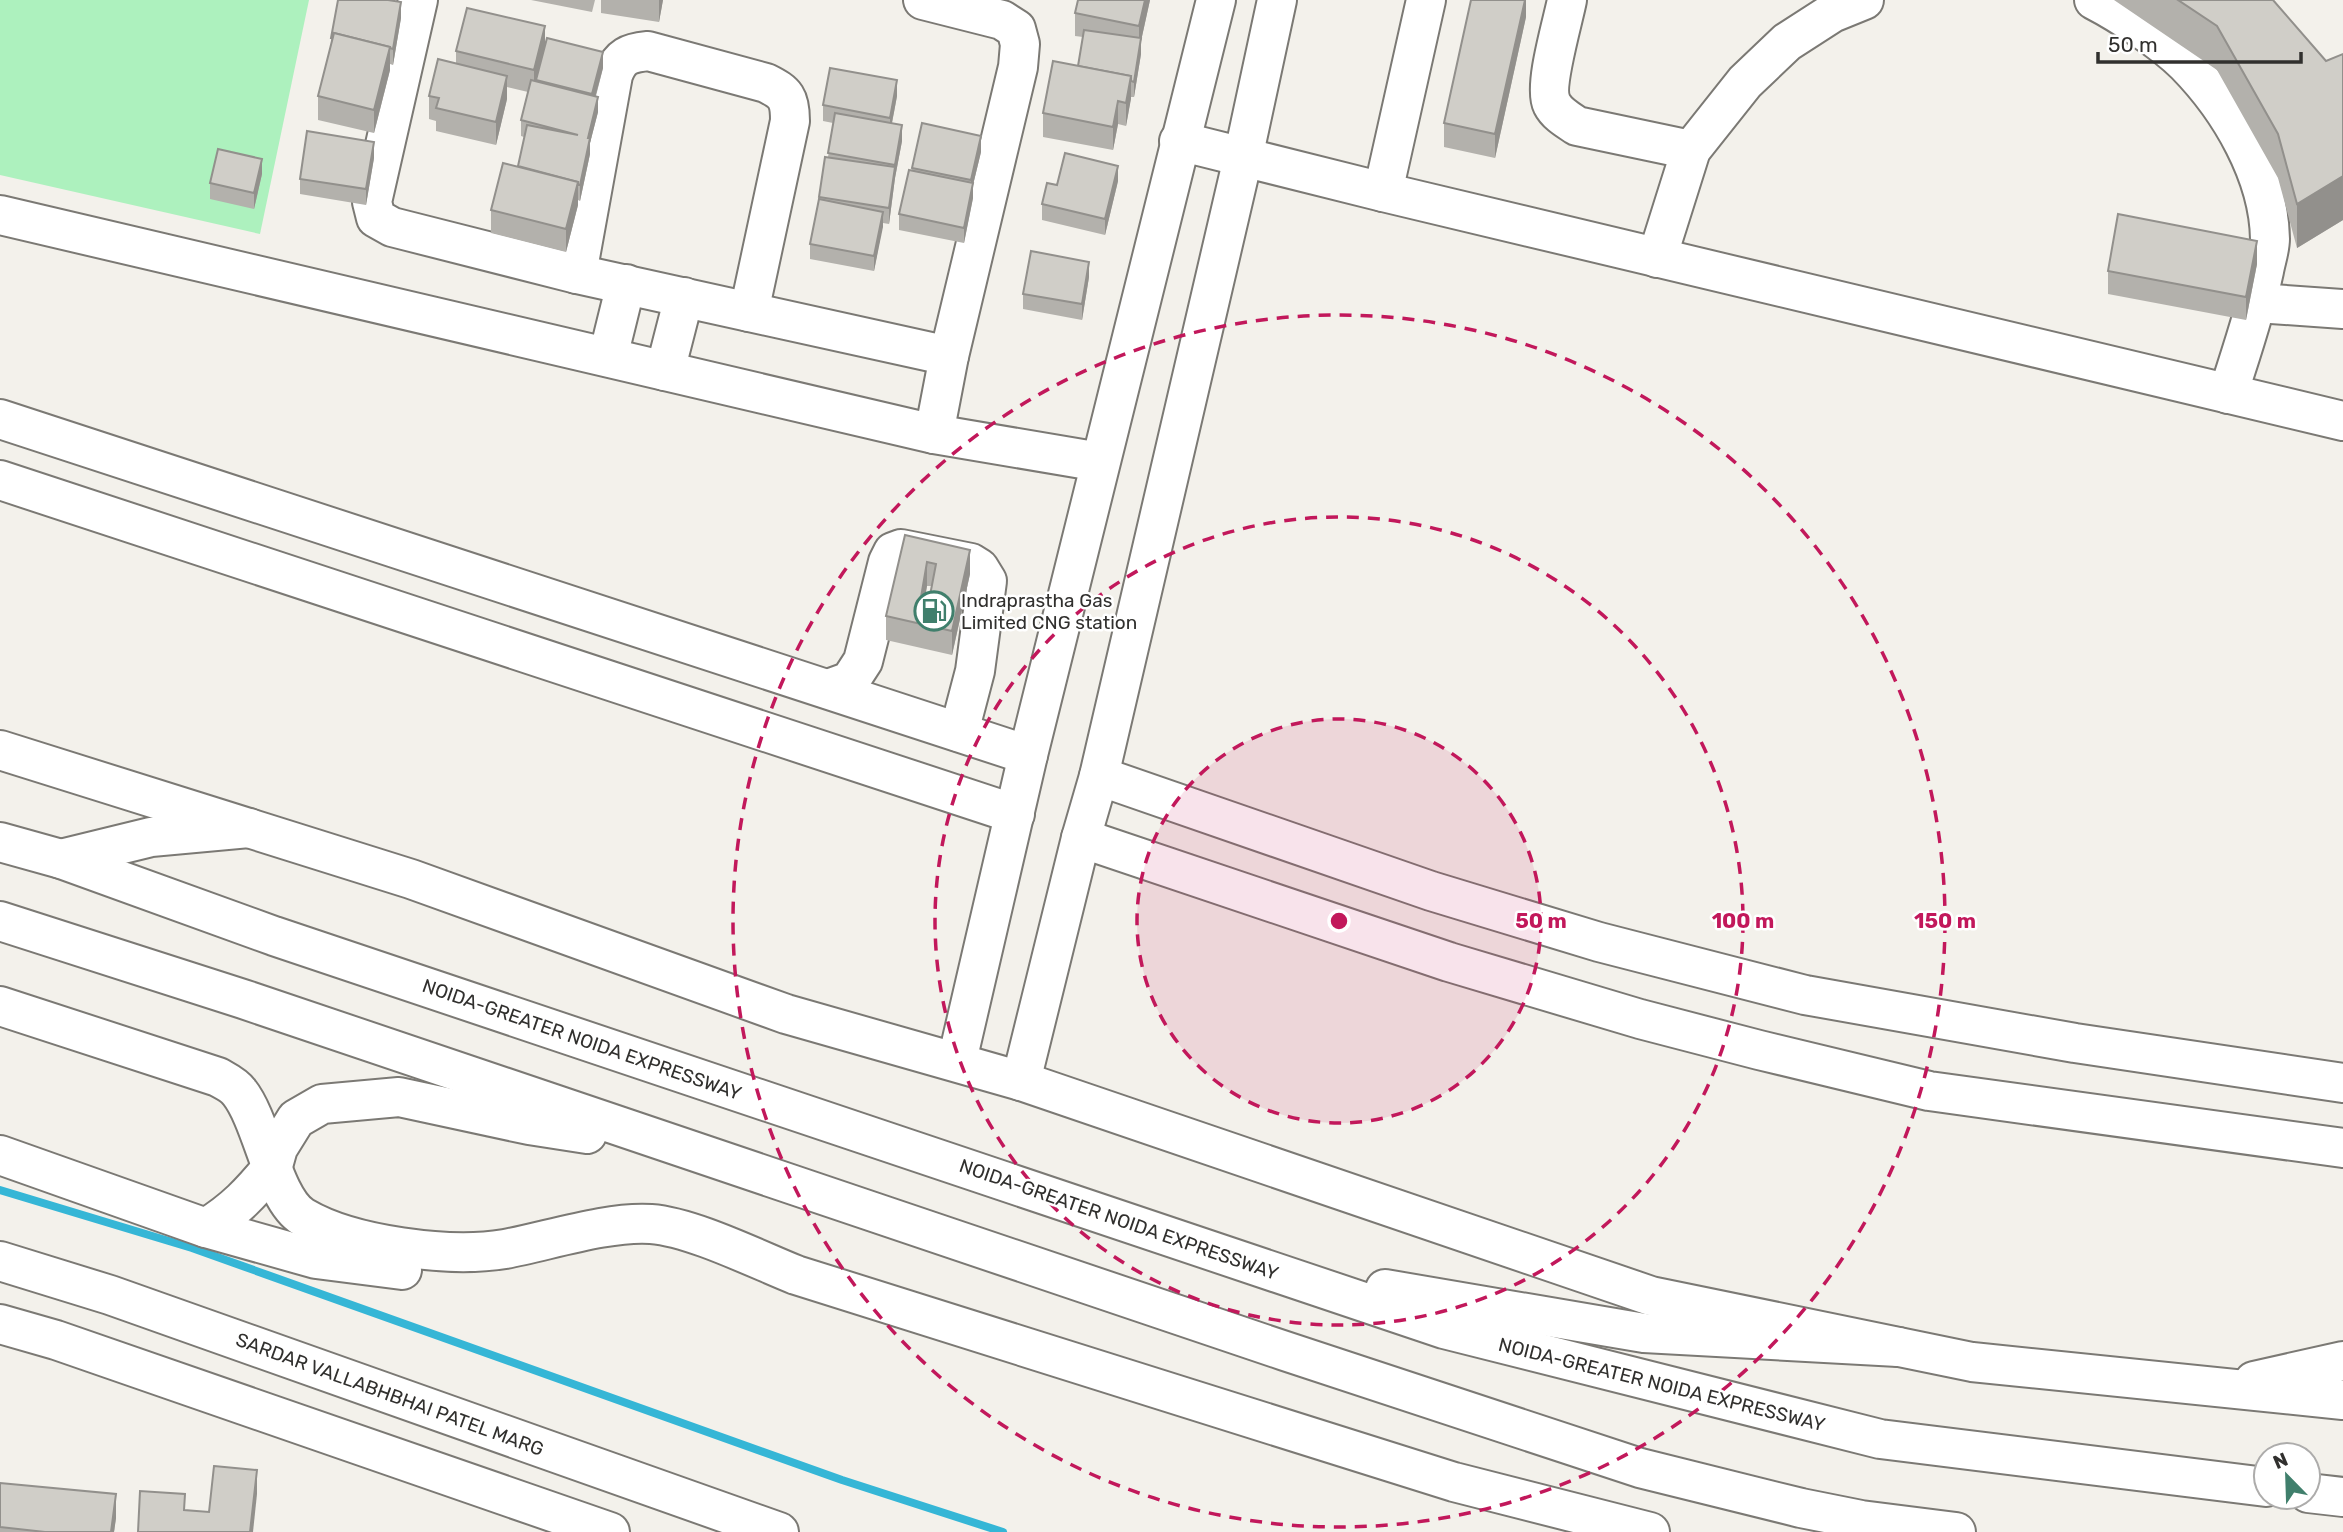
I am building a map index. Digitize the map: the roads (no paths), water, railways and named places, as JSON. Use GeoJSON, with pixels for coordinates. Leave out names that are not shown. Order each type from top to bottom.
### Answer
{"type":"FeatureCollection","features":[{"type":"Feature","properties":{"kind":"main road"},"geometry":{"type":"LineString","coordinates":[[418,0],[372,202],[376,218],[392,227],[577,274],[949,356]]}},
{"type":"Feature","properties":{"kind":"main road"},"geometry":{"type":"LineString","coordinates":[[923,0],[1002,20],[1016,29],[1020,44],[1018,67],[949,356],[934,434]]}},
{"type":"Feature","properties":{"kind":"main road"},"geometry":{"type":"LineString","coordinates":[[957,1061],[1028,754],[1216,0]]}},
{"type":"Feature","properties":{"kind":"main road"},"geometry":{"type":"LineString","coordinates":[[1021,1080],[1099,776],[1243,158],[1277,0]]}},
{"type":"Feature","properties":{"kind":"main road"},"geometry":{"type":"LineString","coordinates":[[1383,192],[1426,0]]}},
{"type":"Feature","properties":{"kind":"main road"},"geometry":{"type":"LineString","coordinates":[[1567,0],[1549,85],[1551,103],[1561,115],[1577,126],[1691,150]]}},
{"type":"Feature","properties":{"kind":"main road"},"geometry":{"type":"LineString","coordinates":[[1657,258],[1691,150],[1745,82],[1787,42],[1832,13],[1864,0]]}},
{"type":"Feature","properties":{"kind":"main road"},"geometry":{"type":"LineString","coordinates":[[2094,0],[2119,13],[2185,62],[2220,104],[2250,158],[2267,205],[2270,242],[2258,303],[2228,394]]}},
{"type":"Feature","properties":{"kind":"main road"},"geometry":{"type":"LineString","coordinates":[[577,274],[613,75],[618,62],[630,53],[649,51],[766,83],[780,90],[790,103],[790,121],[749,312]]}},
{"type":"Feature","properties":{"kind":"main road"},"geometry":{"type":"LineString","coordinates":[[1179,141],[2343,421]]}},
{"type":"Feature","properties":{"kind":"main road"},"geometry":{"type":"LineString","coordinates":[[0,215],[934,434],[1100,462]]}},
{"type":"Feature","properties":{"kind":"main road"},"geometry":{"type":"LineString","coordinates":[[608,357],[626,284]]}},
{"type":"Feature","properties":{"kind":"main road"},"geometry":{"type":"LineString","coordinates":[[665,371],[684,297]]}},
{"type":"Feature","properties":{"kind":"main road"},"geometry":{"type":"LineString","coordinates":[[2258,303],[2343,309]]}},
{"type":"Feature","properties":{"kind":"main road"},"geometry":{"type":"LineString","coordinates":[[0,419],[1028,754]]}},
{"type":"Feature","properties":{"kind":"main road"},"geometry":{"type":"LineString","coordinates":[[0,480],[1015,814]]}},
{"type":"Feature","properties":{"kind":"main road"},"geometry":{"type":"LineString","coordinates":[[828,689],[850,681],[863,661],[888,562],[893,552],[901,549],[971,563],[979,568],[987,581],[975,671],[960,732]]}},
{"type":"Feature","properties":{"kind":"main road"},"geometry":{"type":"LineString","coordinates":[[0,750],[411,879],[786,1014],[1021,1080],[1651,1296],[1972,1362],[2343,1400]]}},
{"type":"Feature","properties":{"kind":"main road"},"geometry":{"type":"LineString","coordinates":[[1099,776],[1431,891],[1599,942],[1805,995],[2075,1043],[2343,1083]]}},
{"type":"Feature","properties":{"kind":"main road"},"geometry":{"type":"LineString","coordinates":[[61,859],[151,838],[249,828]]}},
{"type":"Feature","properties":{"kind":"main road"},"geometry":{"type":"LineString","coordinates":[[1081,838],[1448,961],[1640,1019],[1759,1050],[1929,1091],[2343,1148]]}},
{"type":"Feature","properties":{"kind":"main road","name":"NOIDA-GREATER NOIDA EXPRESSWAY"},"geometry":{"type":"LineString","coordinates":[[0,842],[61,859],[288,941],[1444,1329],[1880,1439],[2252,1485]]}},
{"type":"Feature","properties":{"kind":"main road"},"geometry":{"type":"LineString","coordinates":[[0,921],[243,999],[1640,1468],[1801,1508],[1861,1520],[1956,1532]]}},
{"type":"Feature","properties":{"kind":"main road"},"geometry":{"type":"LineString","coordinates":[[0,1006],[218,1077],[237,1089],[250,1107],[287,1200],[302,1217],[335,1231],[392,1247],[450,1252],[503,1249],[628,1224],[653,1224],[701,1237],[796,1275],[1454,1482],[1650,1532]]}},
{"type":"Feature","properties":{"kind":"main road"},"geometry":{"type":"LineString","coordinates":[[206,1228],[250,1195],[272,1166],[278,1148],[296,1119],[323,1104],[399,1097],[528,1125],[692,1150]]}},
{"type":"Feature","properties":{"kind":"main road"},"geometry":{"type":"LineString","coordinates":[[0,1155],[206,1228],[316,1259],[443,1273],[644,1248],[796,1275]]}},
{"type":"Feature","properties":{"kind":"main road","name":"SARDAR VALLABHBHAI PATEL MARG"},"geometry":{"type":"LineString","coordinates":[[0,1261],[110,1294],[779,1532]]}},
{"type":"Feature","properties":{"kind":"main road"},"geometry":{"type":"LineString","coordinates":[[1269,1270],[1644,1333],[1898,1347]]}},
{"type":"Feature","properties":{"kind":"main road"},"geometry":{"type":"LineString","coordinates":[[0,1324],[56,1339],[610,1532]]}},
{"type":"Feature","properties":{"kind":"main road"},"geometry":{"type":"LineString","coordinates":[[2221,1388],[2343,1361]]}},
{"type":"Feature","properties":{"kind":"main road"},"geometry":{"type":"LineString","coordinates":[[2322,1495],[2343,1497]]}},
{"type":"Feature","properties":{"kind":"waterway"},"geometry":{"type":"LineString","coordinates":[[0,1190],[192,1248],[842,1480],[1003,1532]]}},
{"type":"Feature","properties":{"kind":"place","name":"Indraprastha Gas Limited CNG station"},"geometry":{"type":"Point","coordinates":[934,611]}}]}
